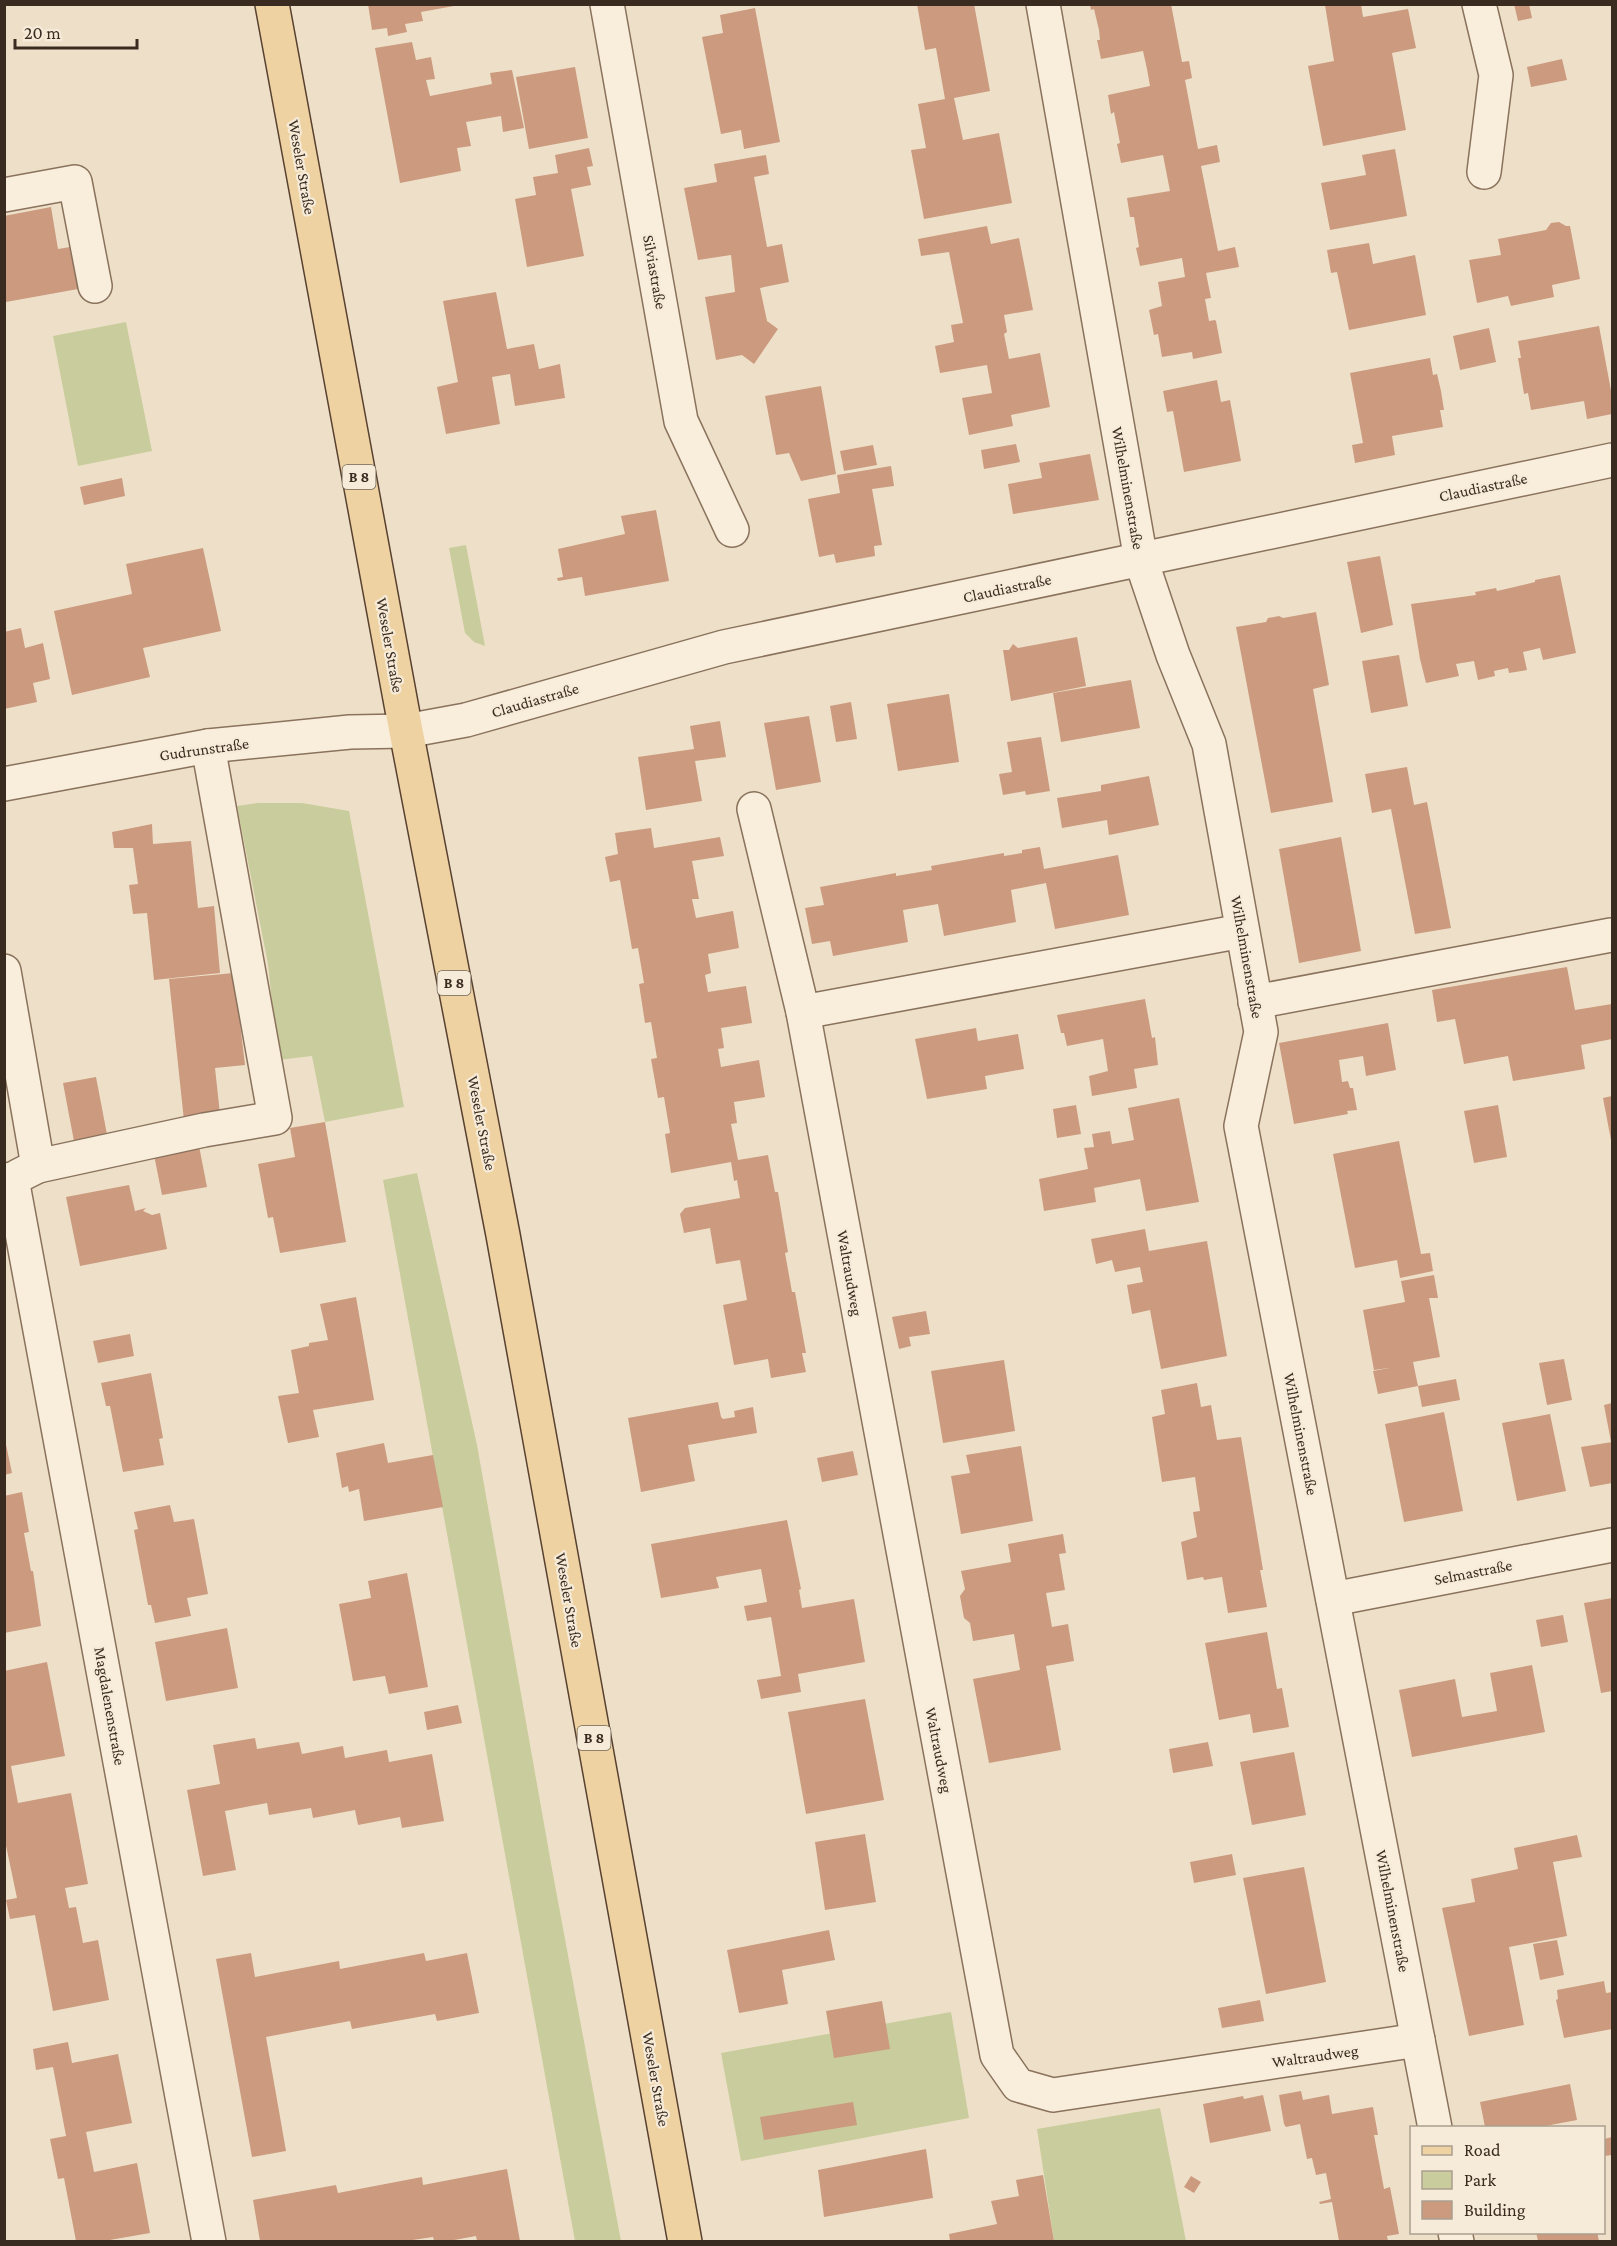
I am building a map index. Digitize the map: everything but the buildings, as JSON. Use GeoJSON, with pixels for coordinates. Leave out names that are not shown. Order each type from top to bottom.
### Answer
{"type":"FeatureCollection","features":[{"type":"Feature","properties":{"kind":"main road","name":"Weseler Straße"},"geometry":{"type":"LineString","coordinates":[[272,4],[406,731],[503,1235],[686,2241]]}},
{"type":"Feature","properties":{"kind":"street","name":"Silviastraße"},"geometry":{"type":"LineString","coordinates":[[607,4],[681,421],[732,530]]}},
{"type":"Feature","properties":{"kind":"street","name":"Wilhelminenstraße"},"geometry":{"type":"LineString","coordinates":[[1043,4],[1141,560],[1173,655],[1209,744],[1261,1032],[1241,1126],[1435,2126]]}},
{"type":"Feature","properties":{"kind":"street"},"geometry":{"type":"LineString","coordinates":[[1479,4],[1496,75],[1484,172]]}},
{"type":"Feature","properties":{"kind":"street"},"geometry":{"type":"LineString","coordinates":[[4,195],[75,182],[94,286]]}},
{"type":"Feature","properties":{"kind":"street","name":"Claudiastraße"},"geometry":{"type":"LineString","coordinates":[[406,731],[466,720],[724,647],[1612,460]]}},
{"type":"Feature","properties":{"kind":"street","name":"Gudrunstraße"},"geometry":{"type":"LineString","coordinates":[[4,784],[208,746],[350,732],[406,731]]}},
{"type":"Feature","properties":{"kind":"street"},"geometry":{"type":"LineString","coordinates":[[18,1175],[204,1130],[275,1118],[208,746]]}},
{"type":"Feature","properties":{"kind":"street","name":"Waltraudweg"},"geometry":{"type":"LineString","coordinates":[[754,809],[803,1011],[866,1360],[997,2055],[1018,2085],[1053,2095],[1418,2040]]}},
{"type":"Feature","properties":{"kind":"street"},"geometry":{"type":"LineString","coordinates":[[803,1011],[1242,931]]}},
{"type":"Feature","properties":{"kind":"street"},"geometry":{"type":"LineString","coordinates":[[1255,1002],[1611,935]]}},
{"type":"Feature","properties":{"kind":"street","name":"Magdalenenstraße"},"geometry":{"type":"LineString","coordinates":[[4,971],[18,1175],[209,2241]]}},
{"type":"Feature","properties":{"kind":"street","name":"Selmastraße"},"geometry":{"type":"LineString","coordinates":[[1333,1599],[1612,1545]]}},
{"type":"Feature","properties":{"kind":"green space"},"geometry":{"type":"Polygon","coordinates":[[[126,322],[152,451],[78,466],[53,336],[126,322]]]}},
{"type":"Feature","properties":{"kind":"green space"},"geometry":{"type":"Polygon","coordinates":[[[466,545],[485,646],[474,642],[465,633],[449,548],[466,545]]]}},
{"type":"Feature","properties":{"kind":"green space"},"geometry":{"type":"Polygon","coordinates":[[[258,803],[302,803],[349,811],[404,1107],[325,1122],[312,1056],[278,1060],[268,964],[237,806],[258,803]]]}},
{"type":"Feature","properties":{"kind":"green space"},"geometry":{"type":"Polygon","coordinates":[[[417,1173],[477,1445],[621,2241],[575,2241],[383,1180],[417,1173]]]}},
{"type":"Feature","properties":{"kind":"green space"},"geometry":{"type":"Polygon","coordinates":[[[951,2012],[969,2118],[741,2161],[721,2053],[951,2012]]]}},
{"type":"Feature","properties":{"kind":"green space"},"geometry":{"type":"Polygon","coordinates":[[[1160,2108],[1186,2241],[1054,2241],[1037,2129],[1160,2108]]]}}]}
